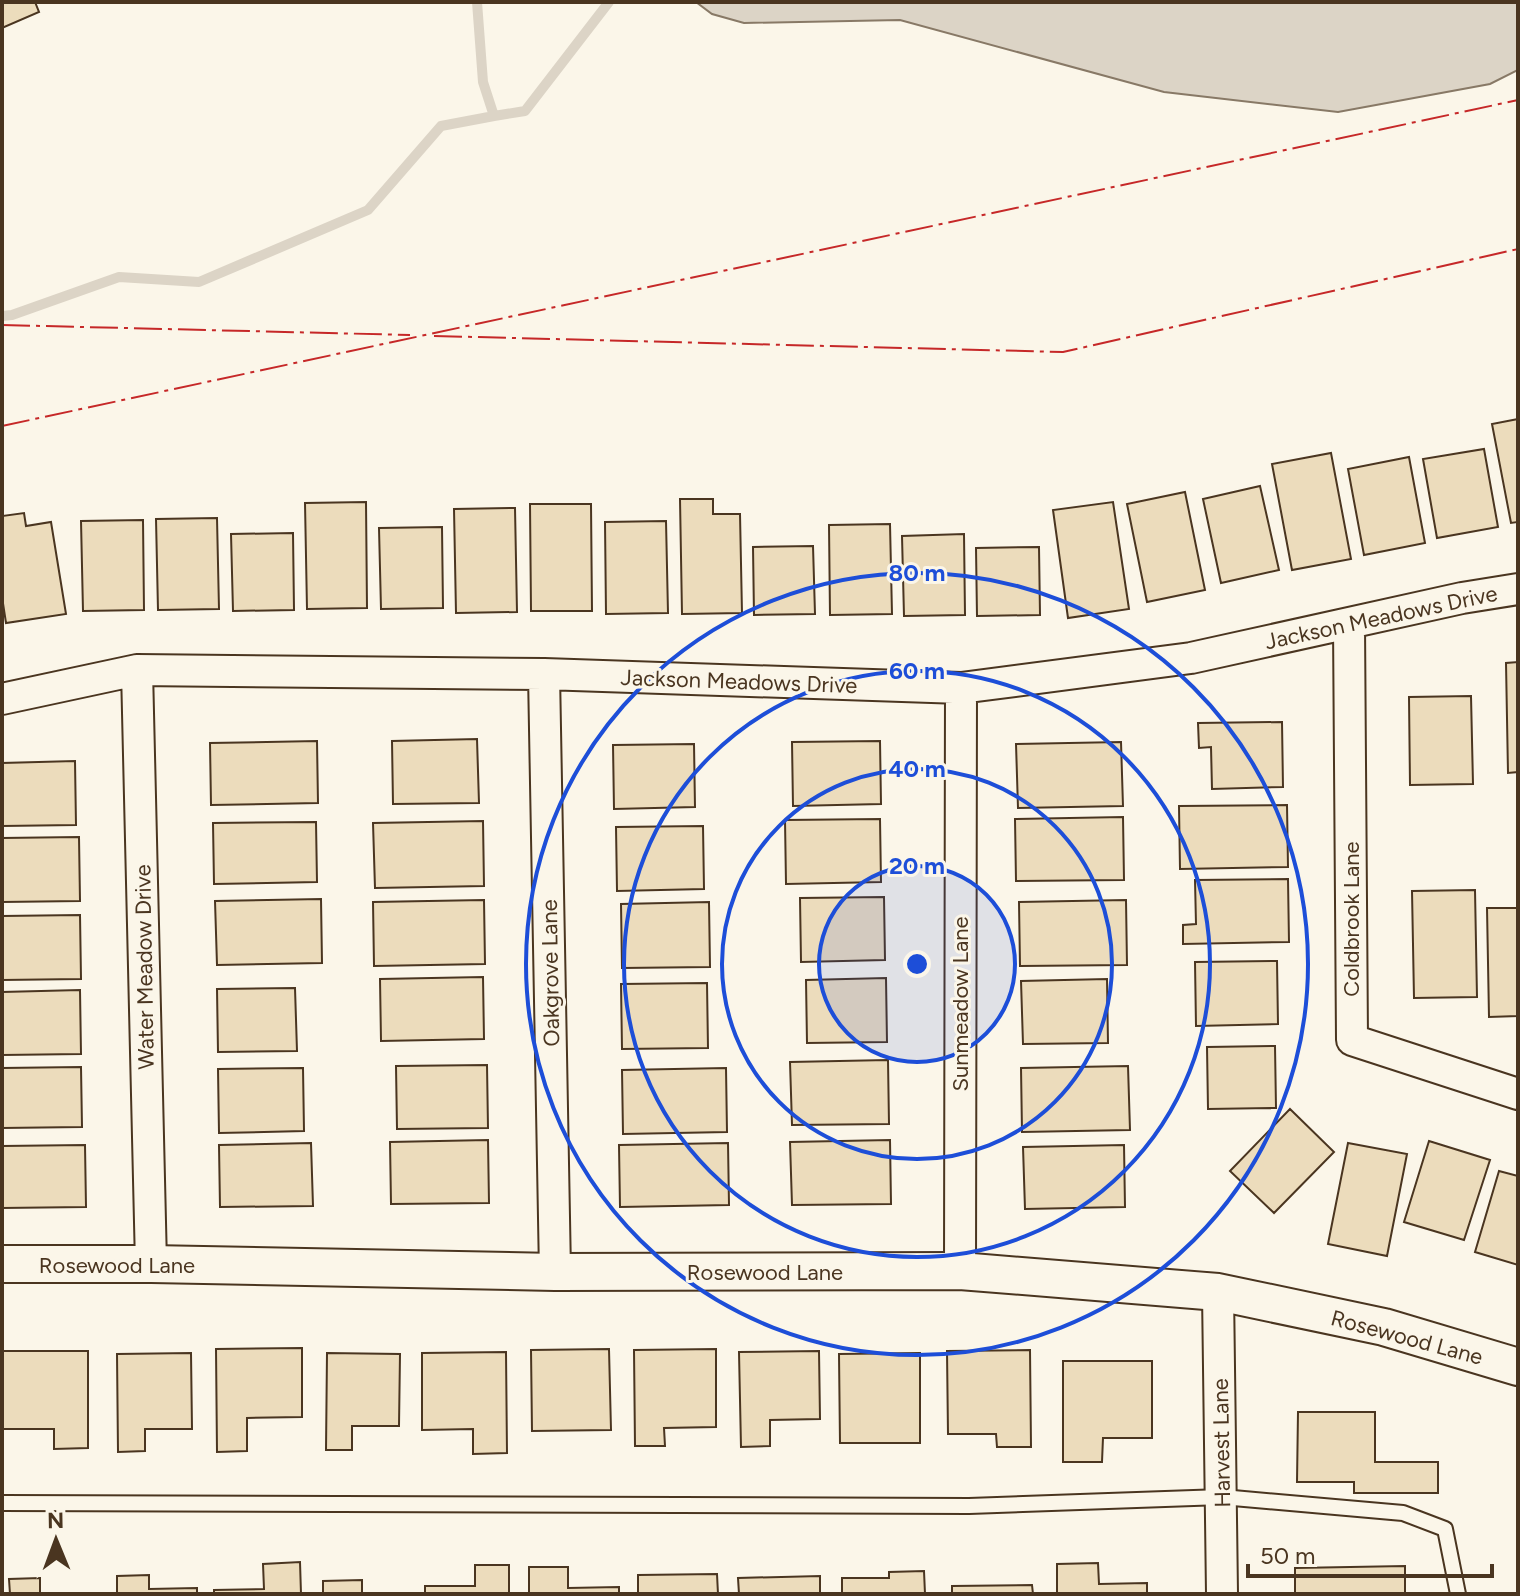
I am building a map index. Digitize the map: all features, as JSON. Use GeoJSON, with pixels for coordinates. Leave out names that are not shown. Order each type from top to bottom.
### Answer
{"type":"FeatureCollection","features":[{"type":"Feature","properties":{"kind":"street","name":"Jackson Meadows Drive"},"geometry":{"type":"LineString","coordinates":[[2,699],[137,670],[544,674],[961,688],[1191,658],[1462,598],[1518,589]]}},
{"type":"Feature","properties":{"kind":"street","name":"Coldbrook Lane"},"geometry":{"type":"LineString","coordinates":[[1349,624],[1352,1040],[1518,1094]]}},
{"type":"Feature","properties":{"kind":"street","name":"Water Meadow Drive"},"geometry":{"type":"LineString","coordinates":[[137,670],[151,1264]]}},
{"type":"Feature","properties":{"kind":"street","name":"Oakgrove Lane"},"geometry":{"type":"LineString","coordinates":[[544,674],[555,1272]]}},
{"type":"Feature","properties":{"kind":"street","name":"Sunmeadow Lane"},"geometry":{"type":"LineString","coordinates":[[960,1271],[961,688]]}},
{"type":"Feature","properties":{"kind":"street","name":"Rosewood Lane"},"geometry":{"type":"LineString","coordinates":[[2,1264],[555,1272],[960,1271],[1218,1292],[1384,1327],[1518,1367]]}},
{"type":"Feature","properties":{"kind":"street","name":"Harvest Lane"},"geometry":{"type":"LineString","coordinates":[[1218,1292],[1222,1594]]}},
{"type":"Feature","properties":{"kind":"lane"},"geometry":{"type":"LineString","coordinates":[[2,1503],[969,1506],[1222,1497],[1403,1513],[1445,1529],[1458,1594]]}},
{"type":"Feature","properties":{"kind":"shaded area"},"geometry":{"type":"Polygon","coordinates":[[[696,2],[1518,2],[1518,70],[1490,84],[1338,112],[1164,92],[900,20],[744,23],[712,14],[696,2]]]}},
{"type":"Feature","properties":{"kind":"building"},"geometry":{"type":"Polygon","coordinates":[[[2,2],[35,2],[39,12],[2,28],[2,2]]]}},
{"type":"Feature","properties":{"kind":"building"},"geometry":{"type":"Polygon","coordinates":[[[1518,419],[1518,522],[1511,523],[1492,424],[1518,419]]]}},
{"type":"Feature","properties":{"kind":"building"},"geometry":{"type":"Polygon","coordinates":[[[1484,449],[1498,527],[1437,538],[1423,459],[1484,449]]]}},
{"type":"Feature","properties":{"kind":"building"},"geometry":{"type":"Polygon","coordinates":[[[1331,453],[1351,559],[1292,570],[1272,464],[1331,453]]]}},
{"type":"Feature","properties":{"kind":"building"},"geometry":{"type":"Polygon","coordinates":[[[1409,457],[1425,543],[1364,555],[1348,469],[1409,457]]]}},
{"type":"Feature","properties":{"kind":"building"},"geometry":{"type":"Polygon","coordinates":[[[1260,486],[1279,570],[1221,583],[1203,499],[1260,486]]]}},
{"type":"Feature","properties":{"kind":"building"},"geometry":{"type":"Polygon","coordinates":[[[1185,492],[1205,590],[1147,602],[1127,504],[1185,492]]]}},
{"type":"Feature","properties":{"kind":"building"},"geometry":{"type":"Polygon","coordinates":[[[680,499],[713,499],[713,514],[740,514],[742,613],[682,614],[680,499]]]}},
{"type":"Feature","properties":{"kind":"building"},"geometry":{"type":"Polygon","coordinates":[[[366,502],[367,608],[307,609],[305,503],[366,502]]]}},
{"type":"Feature","properties":{"kind":"building"},"geometry":{"type":"Polygon","coordinates":[[[1113,502],[1129,609],[1068,618],[1053,510],[1113,502]]]}},
{"type":"Feature","properties":{"kind":"building"},"geometry":{"type":"Polygon","coordinates":[[[530,504],[591,504],[592,611],[531,611],[530,504]]]}},
{"type":"Feature","properties":{"kind":"building"},"geometry":{"type":"Polygon","coordinates":[[[515,508],[517,612],[456,613],[454,509],[515,508]]]}},
{"type":"Feature","properties":{"kind":"building"},"geometry":{"type":"Polygon","coordinates":[[[24,513],[26,526],[51,522],[66,614],[6,623],[2,597],[2,516],[24,513]]]}},
{"type":"Feature","properties":{"kind":"building"},"geometry":{"type":"Polygon","coordinates":[[[217,518],[219,609],[158,610],[156,519],[217,518]]]}},
{"type":"Feature","properties":{"kind":"building"},"geometry":{"type":"Polygon","coordinates":[[[143,520],[144,610],[83,611],[81,521],[143,520]]]}},
{"type":"Feature","properties":{"kind":"building"},"geometry":{"type":"Polygon","coordinates":[[[666,521],[668,613],[606,614],[605,522],[666,521]]]}},
{"type":"Feature","properties":{"kind":"building"},"geometry":{"type":"Polygon","coordinates":[[[890,524],[892,614],[830,615],[829,525],[890,524]]]}},
{"type":"Feature","properties":{"kind":"building"},"geometry":{"type":"Polygon","coordinates":[[[442,527],[443,608],[381,609],[379,528],[442,527]]]}},
{"type":"Feature","properties":{"kind":"building"},"geometry":{"type":"Polygon","coordinates":[[[293,533],[294,610],[233,611],[231,534],[293,533]]]}},
{"type":"Feature","properties":{"kind":"building"},"geometry":{"type":"Polygon","coordinates":[[[964,534],[965,615],[904,616],[902,536],[964,534]]]}},
{"type":"Feature","properties":{"kind":"building"},"geometry":{"type":"Polygon","coordinates":[[[813,546],[815,614],[754,615],[753,547],[813,546]]]}},
{"type":"Feature","properties":{"kind":"building"},"geometry":{"type":"Polygon","coordinates":[[[1039,547],[1040,615],[977,616],[976,548],[1039,547]]]}},
{"type":"Feature","properties":{"kind":"building"},"geometry":{"type":"Polygon","coordinates":[[[1518,662],[1518,772],[1508,773],[1506,663],[1518,662]]]}},
{"type":"Feature","properties":{"kind":"building"},"geometry":{"type":"Polygon","coordinates":[[[1471,696],[1473,784],[1410,785],[1409,697],[1471,696]]]}},
{"type":"Feature","properties":{"kind":"building"},"geometry":{"type":"Polygon","coordinates":[[[1282,722],[1283,787],[1212,789],[1211,747],[1199,748],[1198,723],[1282,722]]]}},
{"type":"Feature","properties":{"kind":"building"},"geometry":{"type":"Polygon","coordinates":[[[477,739],[479,803],[393,804],[392,741],[477,739]]]}},
{"type":"Feature","properties":{"kind":"building"},"geometry":{"type":"Polygon","coordinates":[[[317,741],[318,803],[211,805],[210,743],[317,741]]]}},
{"type":"Feature","properties":{"kind":"building"},"geometry":{"type":"Polygon","coordinates":[[[880,741],[881,804],[793,806],[792,742],[880,741]]]}},
{"type":"Feature","properties":{"kind":"building"},"geometry":{"type":"Polygon","coordinates":[[[1121,742],[1123,806],[1018,808],[1016,744],[1121,742]]]}},
{"type":"Feature","properties":{"kind":"building"},"geometry":{"type":"Polygon","coordinates":[[[694,744],[695,807],[614,809],[613,745],[694,744]]]}},
{"type":"Feature","properties":{"kind":"building"},"geometry":{"type":"Polygon","coordinates":[[[75,761],[76,825],[2,826],[2,763],[75,761]]]}},
{"type":"Feature","properties":{"kind":"building"},"geometry":{"type":"Polygon","coordinates":[[[1287,805],[1288,867],[1180,869],[1179,806],[1287,805]]]}},
{"type":"Feature","properties":{"kind":"building"},"geometry":{"type":"Polygon","coordinates":[[[1123,817],[1124,880],[1016,881],[1015,819],[1123,817]]]}},
{"type":"Feature","properties":{"kind":"building"},"geometry":{"type":"Polygon","coordinates":[[[880,819],[881,882],[786,884],[785,820],[880,819]]]}},
{"type":"Feature","properties":{"kind":"building"},"geometry":{"type":"Polygon","coordinates":[[[483,821],[484,886],[375,888],[373,823],[483,821]]]}},
{"type":"Feature","properties":{"kind":"building"},"geometry":{"type":"Polygon","coordinates":[[[316,822],[317,882],[214,884],[213,823],[316,822]]]}},
{"type":"Feature","properties":{"kind":"building"},"geometry":{"type":"Polygon","coordinates":[[[703,826],[704,889],[617,891],[616,827],[703,826]]]}},
{"type":"Feature","properties":{"kind":"building"},"geometry":{"type":"Polygon","coordinates":[[[79,837],[80,901],[2,902],[2,838],[79,837]]]}},
{"type":"Feature","properties":{"kind":"building"},"geometry":{"type":"Polygon","coordinates":[[[1288,879],[1289,942],[1183,944],[1183,925],[1196,924],[1195,880],[1288,879]]]}},
{"type":"Feature","properties":{"kind":"building"},"geometry":{"type":"Polygon","coordinates":[[[1475,890],[1477,997],[1414,998],[1412,891],[1475,890]]]}},
{"type":"Feature","properties":{"kind":"building"},"geometry":{"type":"Polygon","coordinates":[[[884,897],[885,960],[801,962],[800,898],[884,897]]]}},
{"type":"Feature","properties":{"kind":"building"},"geometry":{"type":"Polygon","coordinates":[[[321,899],[322,963],[217,965],[215,901],[321,899]]]}},
{"type":"Feature","properties":{"kind":"building"},"geometry":{"type":"Polygon","coordinates":[[[484,900],[485,964],[374,966],[373,902],[484,900]]]}},
{"type":"Feature","properties":{"kind":"building"},"geometry":{"type":"Polygon","coordinates":[[[1126,900],[1127,965],[1020,966],[1019,902],[1126,900]]]}},
{"type":"Feature","properties":{"kind":"building"},"geometry":{"type":"Polygon","coordinates":[[[709,902],[710,967],[622,968],[621,904],[709,902]]]}},
{"type":"Feature","properties":{"kind":"building"},"geometry":{"type":"Polygon","coordinates":[[[1487,908],[1518,908],[1518,1016],[1489,1017],[1487,908]]]}},
{"type":"Feature","properties":{"kind":"building"},"geometry":{"type":"Polygon","coordinates":[[[80,915],[81,979],[2,980],[2,916],[80,915]]]}},
{"type":"Feature","properties":{"kind":"building"},"geometry":{"type":"Polygon","coordinates":[[[1277,961],[1278,1024],[1196,1026],[1195,962],[1277,961]]]}},
{"type":"Feature","properties":{"kind":"building"},"geometry":{"type":"Polygon","coordinates":[[[483,977],[484,1039],[381,1041],[380,979],[483,977]]]}},
{"type":"Feature","properties":{"kind":"building"},"geometry":{"type":"Polygon","coordinates":[[[886,978],[887,1042],[807,1043],[806,980],[886,978]]]}},
{"type":"Feature","properties":{"kind":"building"},"geometry":{"type":"Polygon","coordinates":[[[1107,979],[1108,1043],[1023,1044],[1021,981],[1107,979]]]}},
{"type":"Feature","properties":{"kind":"building"},"geometry":{"type":"Polygon","coordinates":[[[707,983],[708,1048],[622,1049],[621,984],[707,983]]]}},
{"type":"Feature","properties":{"kind":"building"},"geometry":{"type":"Polygon","coordinates":[[[295,988],[297,1051],[218,1052],[217,989],[295,988]]]}},
{"type":"Feature","properties":{"kind":"building"},"geometry":{"type":"Polygon","coordinates":[[[80,990],[81,1054],[2,1055],[2,992],[80,990]]]}},
{"type":"Feature","properties":{"kind":"building"},"geometry":{"type":"Polygon","coordinates":[[[1275,1046],[1276,1108],[1208,1109],[1207,1047],[1275,1046]]]}},
{"type":"Feature","properties":{"kind":"building"},"geometry":{"type":"Polygon","coordinates":[[[888,1060],[889,1124],[792,1125],[790,1062],[888,1060]]]}},
{"type":"Feature","properties":{"kind":"building"},"geometry":{"type":"Polygon","coordinates":[[[487,1065],[488,1128],[397,1129],[396,1066],[487,1065]]]}},
{"type":"Feature","properties":{"kind":"building"},"geometry":{"type":"Polygon","coordinates":[[[1128,1066],[1130,1130],[1022,1132],[1021,1068],[1128,1066]]]}},
{"type":"Feature","properties":{"kind":"building"},"geometry":{"type":"Polygon","coordinates":[[[81,1067],[82,1127],[2,1128],[2,1068],[81,1067]]]}},
{"type":"Feature","properties":{"kind":"building"},"geometry":{"type":"Polygon","coordinates":[[[303,1068],[304,1131],[219,1133],[218,1069],[303,1068]]]}},
{"type":"Feature","properties":{"kind":"building"},"geometry":{"type":"Polygon","coordinates":[[[726,1068],[727,1132],[623,1134],[622,1070],[726,1068]]]}},
{"type":"Feature","properties":{"kind":"building"},"geometry":{"type":"Polygon","coordinates":[[[1290,1109],[1334,1152],[1274,1213],[1230,1171],[1290,1109]]]}},
{"type":"Feature","properties":{"kind":"building"},"geometry":{"type":"Polygon","coordinates":[[[488,1140],[489,1203],[391,1204],[390,1142],[488,1140]]]}},
{"type":"Feature","properties":{"kind":"building"},"geometry":{"type":"Polygon","coordinates":[[[890,1140],[891,1204],[792,1205],[790,1142],[890,1140]]]}},
{"type":"Feature","properties":{"kind":"building"},"geometry":{"type":"Polygon","coordinates":[[[1429,1141],[1490,1160],[1464,1240],[1404,1222],[1429,1141]]]}},
{"type":"Feature","properties":{"kind":"building"},"geometry":{"type":"Polygon","coordinates":[[[311,1143],[313,1206],[220,1207],[219,1145],[311,1143]]]}},
{"type":"Feature","properties":{"kind":"building"},"geometry":{"type":"Polygon","coordinates":[[[728,1143],[729,1205],[620,1207],[619,1145],[728,1143]]]}},
{"type":"Feature","properties":{"kind":"building"},"geometry":{"type":"Polygon","coordinates":[[[1348,1143],[1407,1154],[1387,1256],[1328,1244],[1348,1143]]]}},
{"type":"Feature","properties":{"kind":"building"},"geometry":{"type":"Polygon","coordinates":[[[85,1145],[86,1207],[2,1208],[2,1146],[85,1145]]]}},
{"type":"Feature","properties":{"kind":"building"},"geometry":{"type":"Polygon","coordinates":[[[1124,1145],[1125,1207],[1025,1209],[1023,1147],[1124,1145]]]}},
{"type":"Feature","properties":{"kind":"building"},"geometry":{"type":"Polygon","coordinates":[[[1499,1171],[1518,1176],[1518,1265],[1475,1252],[1499,1171]]]}},
{"type":"Feature","properties":{"kind":"building"},"geometry":{"type":"Polygon","coordinates":[[[302,1348],[302,1417],[247,1418],[247,1451],[217,1452],[216,1349],[302,1348]]]}},
{"type":"Feature","properties":{"kind":"building"},"geometry":{"type":"Polygon","coordinates":[[[609,1349],[611,1430],[532,1431],[531,1350],[609,1349]]]}},
{"type":"Feature","properties":{"kind":"building"},"geometry":{"type":"Polygon","coordinates":[[[716,1349],[716,1427],[664,1428],[665,1446],[635,1446],[634,1350],[716,1349]]]}},
{"type":"Feature","properties":{"kind":"building"},"geometry":{"type":"Polygon","coordinates":[[[1030,1350],[1031,1447],[997,1447],[996,1434],[948,1434],[947,1351],[1030,1350]]]}},
{"type":"Feature","properties":{"kind":"building"},"geometry":{"type":"Polygon","coordinates":[[[2,1351],[88,1351],[88,1448],[54,1449],[54,1429],[3,1429],[2,1351]]]}},
{"type":"Feature","properties":{"kind":"building"},"geometry":{"type":"Polygon","coordinates":[[[819,1351],[820,1419],[770,1420],[770,1446],[741,1447],[739,1352],[819,1351]]]}},
{"type":"Feature","properties":{"kind":"building"},"geometry":{"type":"Polygon","coordinates":[[[506,1352],[507,1453],[473,1454],[473,1429],[422,1430],[422,1353],[506,1352]]]}},
{"type":"Feature","properties":{"kind":"building"},"geometry":{"type":"Polygon","coordinates":[[[191,1353],[192,1429],[145,1429],[145,1451],[118,1452],[117,1354],[191,1353]]]}},
{"type":"Feature","properties":{"kind":"building"},"geometry":{"type":"Polygon","coordinates":[[[327,1353],[400,1354],[399,1426],[352,1426],[352,1450],[326,1450],[327,1353]]]}},
{"type":"Feature","properties":{"kind":"building"},"geometry":{"type":"Polygon","coordinates":[[[920,1353],[920,1443],[840,1443],[839,1354],[920,1353]]]}},
{"type":"Feature","properties":{"kind":"building"},"geometry":{"type":"Polygon","coordinates":[[[1063,1361],[1152,1361],[1152,1438],[1103,1438],[1102,1462],[1063,1462],[1063,1361]]]}},
{"type":"Feature","properties":{"kind":"building"},"geometry":{"type":"Polygon","coordinates":[[[1298,1412],[1375,1412],[1375,1462],[1438,1462],[1438,1493],[1354,1493],[1354,1482],[1297,1482],[1298,1412]]]}},
{"type":"Feature","properties":{"kind":"building"},"geometry":{"type":"Polygon","coordinates":[[[300,1562],[301,1594],[214,1594],[214,1590],[264,1589],[263,1564],[300,1562]]]}},
{"type":"Feature","properties":{"kind":"building"},"geometry":{"type":"Polygon","coordinates":[[[1098,1563],[1099,1584],[1147,1583],[1147,1594],[1057,1594],[1057,1564],[1098,1563]]]}},
{"type":"Feature","properties":{"kind":"building"},"geometry":{"type":"Polygon","coordinates":[[[475,1565],[509,1565],[509,1594],[425,1594],[425,1586],[475,1586],[475,1565]]]}},
{"type":"Feature","properties":{"kind":"building"},"geometry":{"type":"Polygon","coordinates":[[[1405,1566],[1405,1594],[1295,1594],[1295,1568],[1405,1566]]]}},
{"type":"Feature","properties":{"kind":"building"},"geometry":{"type":"Polygon","coordinates":[[[529,1567],[568,1567],[568,1588],[619,1587],[619,1594],[529,1594],[529,1567]]]}},
{"type":"Feature","properties":{"kind":"building"},"geometry":{"type":"Polygon","coordinates":[[[924,1571],[925,1594],[842,1594],[842,1578],[889,1578],[889,1572],[924,1571]]]}},
{"type":"Feature","properties":{"kind":"building"},"geometry":{"type":"Polygon","coordinates":[[[717,1574],[718,1594],[638,1594],[638,1575],[717,1574]]]}},
{"type":"Feature","properties":{"kind":"building"},"geometry":{"type":"Polygon","coordinates":[[[149,1575],[149,1589],[197,1588],[197,1594],[117,1594],[117,1576],[149,1575]]]}},
{"type":"Feature","properties":{"kind":"building"},"geometry":{"type":"Polygon","coordinates":[[[820,1576],[820,1594],[739,1594],[738,1578],[820,1576]]]}},
{"type":"Feature","properties":{"kind":"building"},"geometry":{"type":"Polygon","coordinates":[[[40,1578],[40,1594],[10,1594],[9,1579],[40,1578]]]}},
{"type":"Feature","properties":{"kind":"building"},"geometry":{"type":"Polygon","coordinates":[[[362,1580],[362,1594],[323,1594],[323,1581],[362,1580]]]}},
{"type":"Feature","properties":{"kind":"building"},"geometry":{"type":"Polygon","coordinates":[[[1032,1585],[1033,1594],[952,1594],[952,1586],[1032,1585]]]}},
{"type":"Feature","properties":{"kind":"waterway"},"geometry":{"type":"LineString","coordinates":[[477,2],[483,82],[494,116],[525,111],[609,2]]}},
{"type":"Feature","properties":{"kind":"waterway"},"geometry":{"type":"LineString","coordinates":[[2,316],[119,277],[199,282],[368,210],[441,126],[494,116]]}},
{"type":"Feature","properties":{"kind":"power"},"geometry":{"type":"LineString","coordinates":[[2,426],[1518,100]]}},
{"type":"Feature","properties":{"kind":"power"},"geometry":{"type":"LineString","coordinates":[[434,336],[1063,352],[1518,249]]}},
{"type":"Feature","properties":{"kind":"power"},"geometry":{"type":"LineString","coordinates":[[2,325],[410,335]]}}]}
